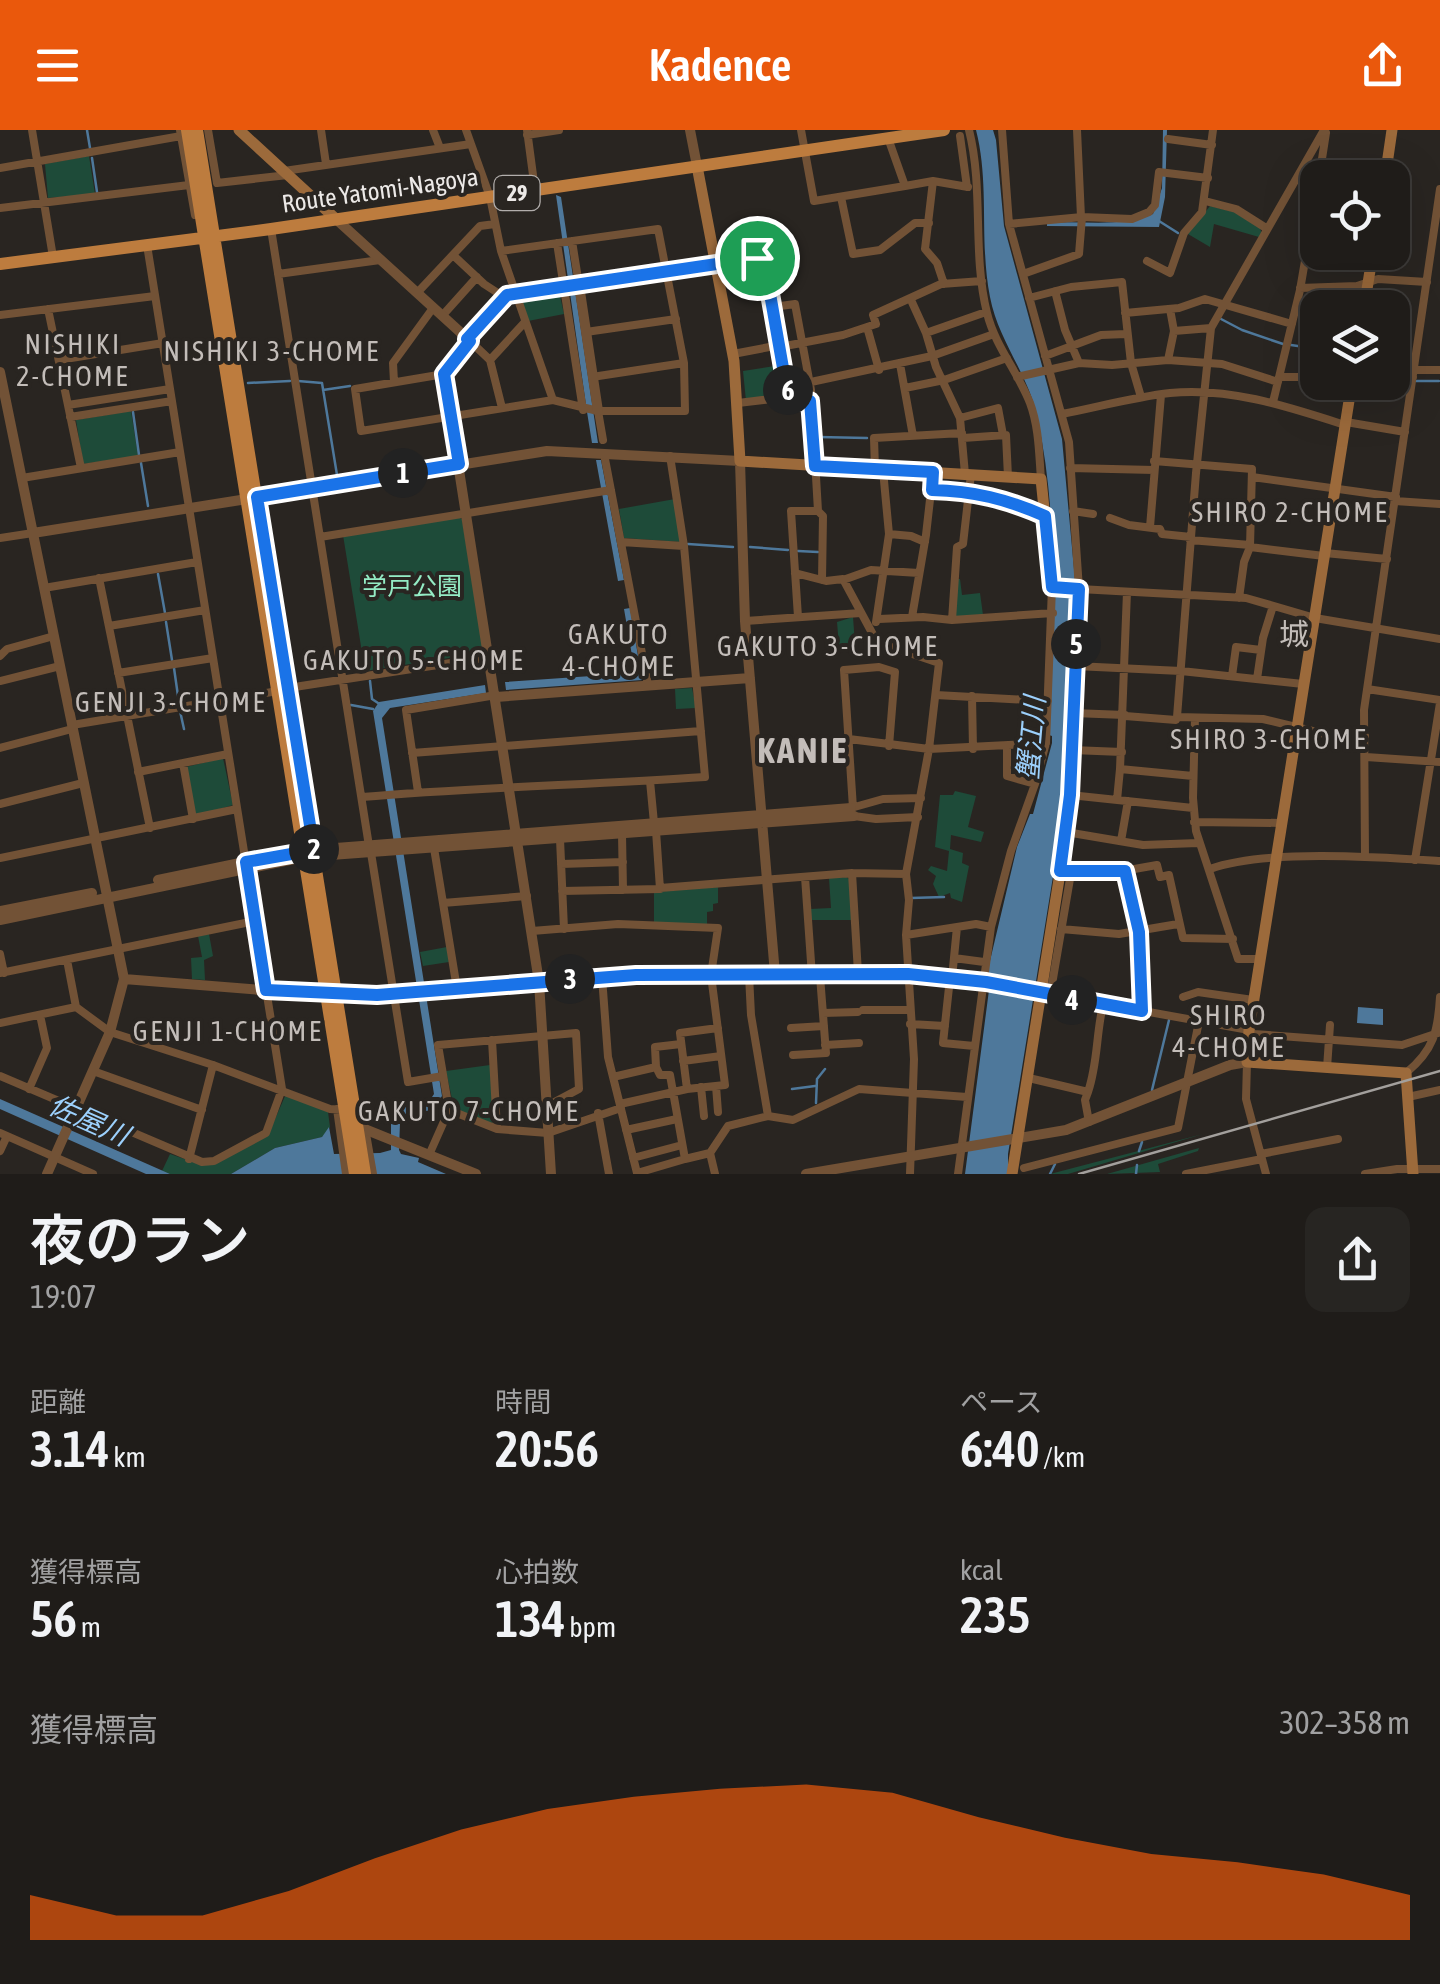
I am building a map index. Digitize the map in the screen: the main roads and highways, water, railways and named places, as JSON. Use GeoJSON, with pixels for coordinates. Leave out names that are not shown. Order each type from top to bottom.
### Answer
{"type":"FeatureCollection","features":[{"type":"Feature","properties":{"kind":"main road"},"geometry":{"type":"LineString","coordinates":[[197,130],[206,238],[252,498],[331,995],[365,1174]]}},
{"type":"Feature","properties":{"kind":"main road"},"geometry":{"type":"LineString","coordinates":[[239,130],[337,220]]}},
{"type":"Feature","properties":{"kind":"main road","name":"Route Yatomi-Nagoya"},"geometry":{"type":"LineString","coordinates":[[0,264],[337,220],[944,130]]}},
{"type":"Feature","properties":{"kind":"main road"},"geometry":{"type":"LineString","coordinates":[[1388,160],[1392,130]]}},
{"type":"Feature","properties":{"kind":"main road"},"geometry":{"type":"LineString","coordinates":[[183,132],[198,169]]}},
{"type":"Feature","properties":{"kind":"main road"},"geometry":{"type":"LineString","coordinates":[[697,166],[733,354],[740,461],[1041,479],[1053,587],[1079,589],[1066,872],[1015,1141],[1018,1171]]}},
{"type":"Feature","properties":{"kind":"main road"},"geometry":{"type":"LineString","coordinates":[[1349,400],[1246,1062],[1406,1073],[1413,1171]]}},
{"type":"Feature","properties":{"kind":"main road"},"geometry":{"type":"LineString","coordinates":[[331,995],[340,1109],[356,1132],[355,1174]]}},
{"type":"Feature","properties":{"kind":"water"},"geometry":{"type":"Polygon","coordinates":[[[976,130],[993,130],[996,140],[1004,226],[1062,439],[1075,580],[1062,821],[1008,1154],[1008,1174],[965,1174],[989,965],[1017,847],[1033,814],[1052,743],[1052,535],[1037,416],[999,328],[990,297],[983,171],[976,130]]]}},
{"type":"Feature","properties":{"kind":"water"},"geometry":{"type":"Polygon","coordinates":[[[1163,130],[1167,130],[1165,197],[1159,227],[1047,226],[1128,221],[1153,214],[1162,188],[1163,130]]]}},
{"type":"Feature","properties":{"kind":"water"},"geometry":{"type":"Polygon","coordinates":[[[556,195],[561,197],[598,443],[592,443],[556,195]]]}},
{"type":"Feature","properties":{"kind":"water"},"geometry":{"type":"Polygon","coordinates":[[[596,460],[601,460],[624,580],[618,581],[596,460]]]}},
{"type":"Feature","properties":{"kind":"water"},"geometry":{"type":"Polygon","coordinates":[[[630,608],[642,680],[506,690],[505,682],[635,673],[624,609],[630,608]]]}},
{"type":"Feature","properties":{"kind":"water"},"geometry":{"type":"Polygon","coordinates":[[[485,685],[486,693],[390,708],[382,718],[442,1096],[432,1110],[407,1114],[400,1123],[399,1150],[446,1174],[231,1174],[275,1148],[322,1137],[329,1127],[334,1154],[391,1150],[391,1109],[428,1103],[434,1094],[373,711],[379,702],[485,685]]]}},
{"type":"Feature","properties":{"kind":"water"},"geometry":{"type":"Polygon","coordinates":[[[1358,1007],[1383,1009],[1383,1025],[1357,1023],[1358,1007]]]}},
{"type":"Feature","properties":{"kind":"water"},"geometry":{"type":"Polygon","coordinates":[[[0,1099],[170,1174],[146,1174],[0,1109],[0,1099]]]}},
{"type":"Feature","properties":{"kind":"waterway"},"geometry":{"type":"LineString","coordinates":[[87,130],[90,148]]}},
{"type":"Feature","properties":{"kind":"waterway"},"geometry":{"type":"LineString","coordinates":[[92,158],[97,192]]}},
{"type":"Feature","properties":{"kind":"waterway"},"geometry":{"type":"LineString","coordinates":[[1159,221],[1178,233]]}},
{"type":"Feature","properties":{"kind":"waterway"},"geometry":{"type":"LineString","coordinates":[[1221,319],[1283,344]]}},
{"type":"Feature","properties":{"kind":"waterway"},"geometry":{"type":"LineString","coordinates":[[1291,345],[1300,346]]}},
{"type":"Feature","properties":{"kind":"waterway"},"geometry":{"type":"LineString","coordinates":[[248,383],[290,381]]}},
{"type":"Feature","properties":{"kind":"waterway"},"geometry":{"type":"LineString","coordinates":[[298,381],[322,383],[337,475]]}},
{"type":"Feature","properties":{"kind":"waterway"},"geometry":{"type":"LineString","coordinates":[[1416,381],[1439,381]]}},
{"type":"Feature","properties":{"kind":"waterway"},"geometry":{"type":"LineString","coordinates":[[323,390],[350,386]]}},
{"type":"Feature","properties":{"kind":"waterway"},"geometry":{"type":"LineString","coordinates":[[133,412],[139,455]]}},
{"type":"Feature","properties":{"kind":"waterway"},"geometry":{"type":"LineString","coordinates":[[818,437],[867,438]]}},
{"type":"Feature","properties":{"kind":"waterway"},"geometry":{"type":"LineString","coordinates":[[141,463],[148,506]]}},
{"type":"Feature","properties":{"kind":"waterway"},"geometry":{"type":"LineString","coordinates":[[688,544],[733,547]]}},
{"type":"Feature","properties":{"kind":"waterway"},"geometry":{"type":"LineString","coordinates":[[750,547],[788,550]]}},
{"type":"Feature","properties":{"kind":"waterway"},"geometry":{"type":"LineString","coordinates":[[798,551],[818,552]]}},
{"type":"Feature","properties":{"kind":"waterway"},"geometry":{"type":"LineString","coordinates":[[158,574],[165,613]]}},
{"type":"Feature","properties":{"kind":"waterway"},"geometry":{"type":"LineString","coordinates":[[166,622],[172,660]]}},
{"type":"Feature","properties":{"kind":"waterway"},"geometry":{"type":"LineString","coordinates":[[174,668],[179,703]]}},
{"type":"Feature","properties":{"kind":"waterway"},"geometry":{"type":"LineString","coordinates":[[370,681],[372,699],[381,705]]}},
{"type":"Feature","properties":{"kind":"waterway"},"geometry":{"type":"LineString","coordinates":[[351,705],[373,709]]}},
{"type":"Feature","properties":{"kind":"waterway"},"geometry":{"type":"LineString","coordinates":[[180,711],[184,729]]}},
{"type":"Feature","properties":{"kind":"waterway"},"geometry":{"type":"LineString","coordinates":[[911,898],[944,897]]}},
{"type":"Feature","properties":{"kind":"waterway"},"geometry":{"type":"LineString","coordinates":[[1152,1090],[1169,1020]]}},
{"type":"Feature","properties":{"kind":"waterway"},"geometry":{"type":"LineString","coordinates":[[816,1103],[817,1079],[825,1069]]}},
{"type":"Feature","properties":{"kind":"waterway"},"geometry":{"type":"LineString","coordinates":[[792,1089],[815,1086]]}},
{"type":"Feature","properties":{"kind":"waterway"},"geometry":{"type":"LineString","coordinates":[[1139,1151],[1142,1142]]}},
{"type":"Feature","properties":{"kind":"waterway"},"geometry":{"type":"LineString","coordinates":[[1050,1174],[1055,1164]]}},
{"type":"Feature","properties":{"kind":"waterway"},"geometry":{"type":"LineString","coordinates":[[1136,1174],[1137,1165]]}},
{"type":"Feature","properties":{"kind":"railway"},"geometry":{"type":"LineString","coordinates":[[1079,1174],[1440,1071]]}},
{"type":"Feature","properties":{"kind":"district","name":"NISHIKI 3-CHOME"},"geometry":{"type":"Point","coordinates":[272,351]}},
{"type":"Feature","properties":{"kind":"district","name":"NISHIKI 2-CHOME"},"geometry":{"type":"Point","coordinates":[73,360]}},
{"type":"Feature","properties":{"kind":"district","name":"SHIRO 2-CHOME"},"geometry":{"type":"Point","coordinates":[1290,512]}},
{"type":"Feature","properties":{"kind":"district","name":"城"},"geometry":{"type":"Point","coordinates":[1294,634]}},
{"type":"Feature","properties":{"kind":"district","name":"GAKUTO 3-CHOME"},"geometry":{"type":"Point","coordinates":[828,646]}},
{"type":"Feature","properties":{"kind":"district","name":"GAKUTO 4-CHOME"},"geometry":{"type":"Point","coordinates":[619,650]}},
{"type":"Feature","properties":{"kind":"district","name":"GAKUTO 5-CHOME"},"geometry":{"type":"Point","coordinates":[414,660]}},
{"type":"Feature","properties":{"kind":"district","name":"GENJI 3-CHOME"},"geometry":{"type":"Point","coordinates":[171,702]}},
{"type":"Feature","properties":{"kind":"district","name":"SHIRO 3-CHOME"},"geometry":{"type":"Point","coordinates":[1269,739]}},
{"type":"Feature","properties":{"kind":"district","name":"KANIE"},"geometry":{"type":"Point","coordinates":[803,750]}},
{"type":"Feature","properties":{"kind":"district","name":"GENJI 1-CHOME"},"geometry":{"type":"Point","coordinates":[228,1031]}},
{"type":"Feature","properties":{"kind":"district","name":"SHIRO 4-CHOME"},"geometry":{"type":"Point","coordinates":[1229,1031]}},
{"type":"Feature","properties":{"kind":"district","name":"GAKUTO 7-CHOME"},"geometry":{"type":"Point","coordinates":[469,1111]}},
{"type":"Feature","properties":{"kind":"park label","name":"学戸公園"},"geometry":{"type":"Point","coordinates":[412,586]}},
{"type":"Feature","properties":{"kind":"water label","name":"蟹江川"},"geometry":{"type":"Point","coordinates":[1031,738]}},
{"type":"Feature","properties":{"kind":"water label","name":"佐屋川"},"geometry":{"type":"Point","coordinates":[89,1120]}}]}
